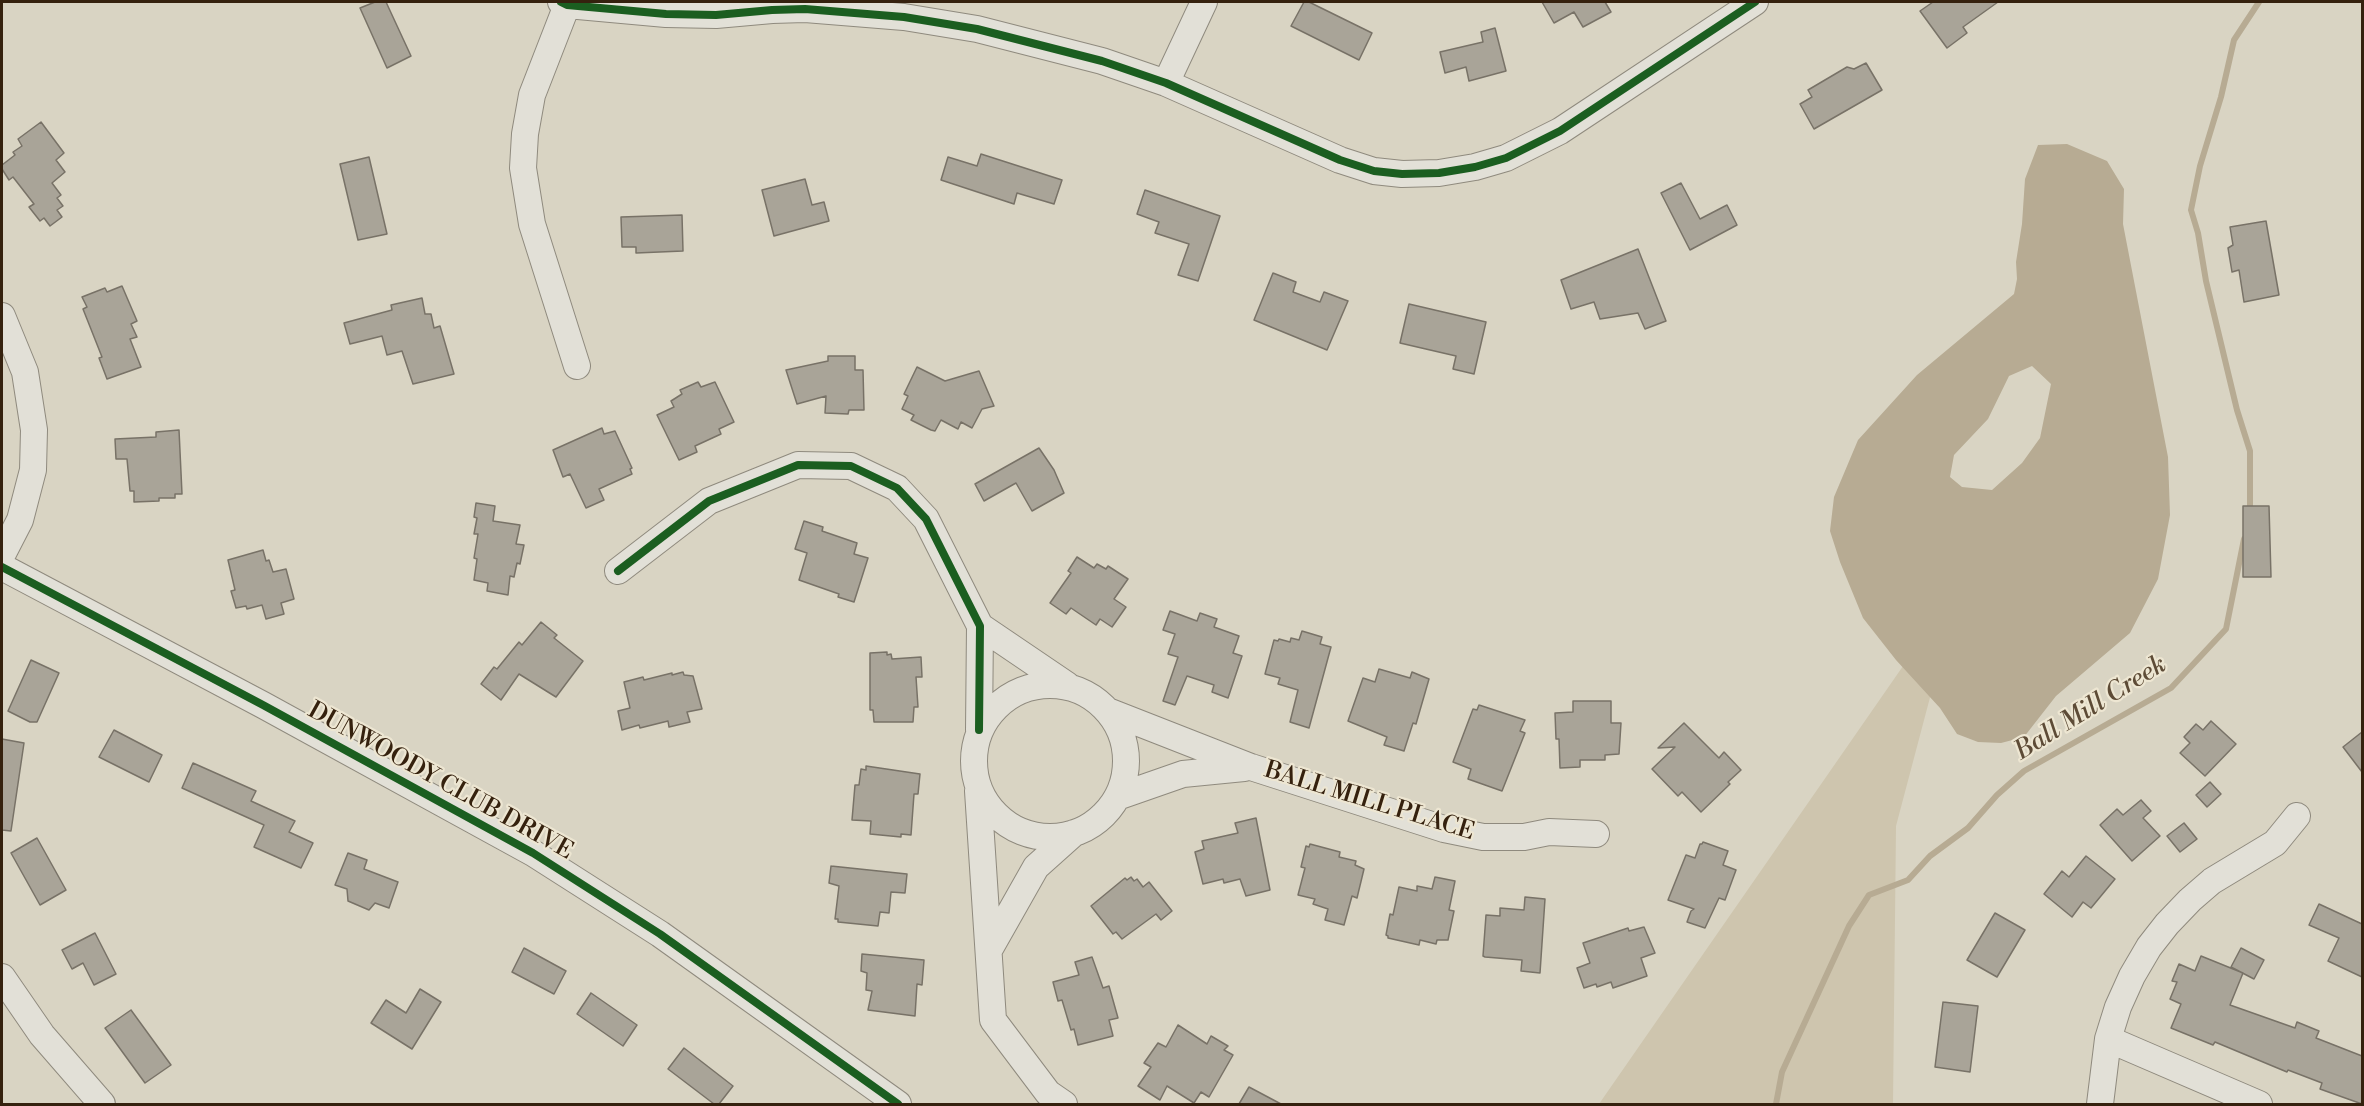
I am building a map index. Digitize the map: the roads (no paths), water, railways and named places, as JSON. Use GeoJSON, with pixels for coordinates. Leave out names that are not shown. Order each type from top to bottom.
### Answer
{"type":"FeatureCollection","features":[{"type":"Feature","properties":{"kind":"street"},"geometry":{"type":"LineString","coordinates":[[1166,83],[1204,2]]}},
{"type":"Feature","properties":{"kind":"street"},"geometry":{"type":"LineString","coordinates":[[577,366],[532,224],[524,168],[525,134],[532,95],[564,3],[666,14],[716,15],[805,9],[904,17],[977,29],[1102,61],[1166,83],[1340,160],[1383,172],[1402,174],[1439,173],[1475,167],[1506,158],[1560,131],[1755,2]]}},
{"type":"Feature","properties":{"kind":"street"},"geometry":{"type":"LineString","coordinates":[[2,316],[25,372],[34,430],[33,470],[20,520],[2,555]]}},
{"type":"Feature","properties":{"kind":"street"},"geometry":{"type":"LineString","coordinates":[[618,572],[709,501],[798,465],[851,466],[897,488],[926,519],[981,626],[979,730],[973,759],[978,788],[993,1020],[1048,1093],[1064,1104]]}},
{"type":"Feature","properties":{"kind":"street","name":"DUNWOODY CLUB DRIVE"},"geometry":{"type":"LineString","coordinates":[[2,567],[263,705],[533,853],[660,934],[898,1104]]}},
{"type":"Feature","properties":{"kind":"street"},"geometry":{"type":"LineString","coordinates":[[981,626],[1067,685],[1090,696],[1108,711],[1123,739],[1126,755],[1126,769],[1117,797],[1099,819],[1074,833],[1036,867],[989,950]]}},
{"type":"Feature","properties":{"kind":"street"},"geometry":{"type":"LineString","coordinates":[[979,730],[996,706],[1007,697],[1037,686],[1067,685]]}},
{"type":"Feature","properties":{"kind":"street","name":"BALL MILL PLACE"},"geometry":{"type":"LineString","coordinates":[[1108,711],[1251,767],[1444,829],[1483,837],[1524,837],[1549,832],[1596,834]]}},
{"type":"Feature","properties":{"kind":"street","name":"BALL MILL PLACE"},"geometry":{"type":"LineString","coordinates":[[1117,797],[1184,774],[1251,767]]}},
{"type":"Feature","properties":{"kind":"street"},"geometry":{"type":"LineString","coordinates":[[978,788],[994,812],[1017,830],[1045,837],[1074,833]]}},
{"type":"Feature","properties":{"kind":"street"},"geometry":{"type":"LineString","coordinates":[[2100,1104],[2108,1039],[2118,1007],[2149,947],[2190,900],[2212,881],[2274,843],[2297,816]]}},
{"type":"Feature","properties":{"kind":"street"},"geometry":{"type":"LineString","coordinates":[[2,977],[42,1035],[102,1104]]}},
{"type":"Feature","properties":{"kind":"street"},"geometry":{"type":"LineString","coordinates":[[2108,1039],[2259,1104]]}},
{"type":"Feature","properties":{"kind":"waterway","name":"Ball Mill Creek"},"geometry":{"type":"LineString","coordinates":[[2250,512],[2250,451],[2237,410],[2191,210],[2200,166],[2221,97],[2234,40],[2259,2]]}},
{"type":"Feature","properties":{"kind":"waterway","name":"Ball Mill Creek"},"geometry":{"type":"LineString","coordinates":[[1776,1104],[1782,1072],[1849,926],[1869,895],[1908,880],[1930,856],[1968,828],[1997,795],[2024,771],[2171,688],[2226,629],[2244,539]]}}]}
